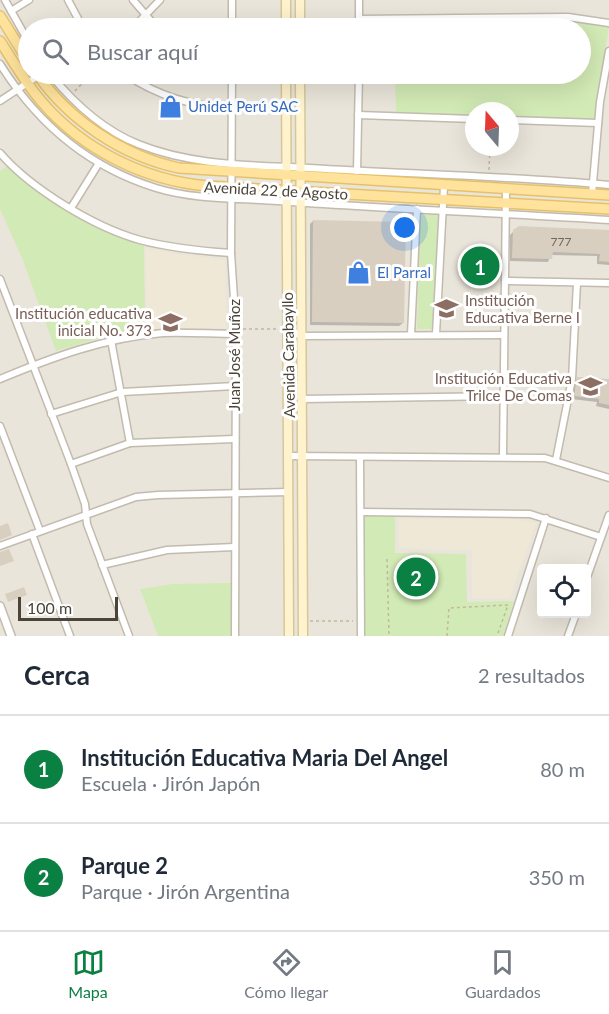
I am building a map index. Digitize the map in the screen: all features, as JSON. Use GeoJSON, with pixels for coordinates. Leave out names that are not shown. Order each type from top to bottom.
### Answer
{"type":"FeatureCollection","features":[{"type":"Feature","properties":{"kind":"main road"},"geometry":{"type":"LineString","coordinates":[[286,0],[286,18]]}},
{"type":"Feature","properties":{"kind":"main road"},"geometry":{"type":"LineString","coordinates":[[300,0],[300,18]]}},
{"type":"Feature","properties":{"kind":"main road"},"geometry":{"type":"LineString","coordinates":[[0,16],[18,46]]}},
{"type":"Feature","properties":{"kind":"main road","name":"Avenida 22 de Agosto"},"geometry":{"type":"LineString","coordinates":[[0,39],[18,68]]}},
{"type":"Feature","properties":{"kind":"main road","name":"Avenida 22 de Agosto"},"geometry":{"type":"LineString","coordinates":[[28,84],[42,103],[73,132],[116,160],[176,182],[609,209]]}},
{"type":"Feature","properties":{"kind":"main road","name":"Avenida 22 de Agosto"},"geometry":{"type":"LineString","coordinates":[[46,84],[71,113],[105,138],[129,151],[171,167],[286,171],[444,186],[609,195]]}},
{"type":"Feature","properties":{"kind":"main road","name":"Avenida Carabayllo"},"geometry":{"type":"LineString","coordinates":[[286,84],[289,636]]}},
{"type":"Feature","properties":{"kind":"main road","name":"Avenida Carabayllo"},"geometry":{"type":"LineString","coordinates":[[300,84],[303,636]]}},
{"type":"Feature","properties":{"kind":"street"},"geometry":{"type":"LineString","coordinates":[[5,0],[18,23]]}},
{"type":"Feature","properties":{"kind":"street"},"geometry":{"type":"LineString","coordinates":[[11,10],[29,0]]}},
{"type":"Feature","properties":{"kind":"street"},"geometry":{"type":"LineString","coordinates":[[68,0],[78,18]]}},
{"type":"Feature","properties":{"kind":"street"},"geometry":{"type":"LineString","coordinates":[[133,0],[146,16],[160,0]]}},
{"type":"Feature","properties":{"kind":"street"},"geometry":{"type":"LineString","coordinates":[[232,0],[232,18]]}},
{"type":"Feature","properties":{"kind":"street"},"geometry":{"type":"LineString","coordinates":[[359,0],[359,18]]}},
{"type":"Feature","properties":{"kind":"street"},"geometry":{"type":"LineString","coordinates":[[464,18],[575,18]]}},
{"type":"Feature","properties":{"kind":"street"},"geometry":{"type":"LineString","coordinates":[[591,20],[609,23]]}},
{"type":"Feature","properties":{"kind":"street"},"geometry":{"type":"LineString","coordinates":[[0,39],[9,32]]}},
{"type":"Feature","properties":{"kind":"street"},"geometry":{"type":"LineString","coordinates":[[592,194],[598,123],[609,51]]}},
{"type":"Feature","properties":{"kind":"street","name":"Avenida 22 de Agosto"},"geometry":{"type":"LineString","coordinates":[[0,64],[17,91],[51,128],[77,150],[133,179],[174,193],[299,203],[609,220]]}},
{"type":"Feature","properties":{"kind":"street"},"geometry":{"type":"LineString","coordinates":[[0,101],[28,84]]}},
{"type":"Feature","properties":{"kind":"street","name":"Avenida 22 de Agosto"},"geometry":{"type":"LineString","coordinates":[[59,84],[100,123],[138,144],[185,159],[231,168]]}},
{"type":"Feature","properties":{"kind":"street"},"geometry":{"type":"LineString","coordinates":[[143,84],[179,100],[204,107],[232,108]]}},
{"type":"Feature","properties":{"kind":"street","name":"Juan José Muñoz"},"geometry":{"type":"LineString","coordinates":[[232,84],[231,253],[236,332],[235,636]]}},
{"type":"Feature","properties":{"kind":"street"},"geometry":{"type":"LineString","coordinates":[[357,171],[359,84]]}},
{"type":"Feature","properties":{"kind":"street"},"geometry":{"type":"LineString","coordinates":[[358,115],[465,119]]}},
{"type":"Feature","properties":{"kind":"street"},"geometry":{"type":"LineString","coordinates":[[519,120],[598,123]]}},
{"type":"Feature","properties":{"kind":"street"},"geometry":{"type":"LineString","coordinates":[[2,158],[23,176],[71,207],[138,239],[189,250],[231,253]]}},
{"type":"Feature","properties":{"kind":"street"},"geometry":{"type":"LineString","coordinates":[[71,207],[99,163]]}},
{"type":"Feature","properties":{"kind":"street","name":"Avenida 22 de Agosto"},"geometry":{"type":"LineString","coordinates":[[299,172],[357,171],[609,184]]}},
{"type":"Feature","properties":{"kind":"street"},"geometry":{"type":"LineString","coordinates":[[436,334],[444,186]]}},
{"type":"Feature","properties":{"kind":"street"},"geometry":{"type":"LineString","coordinates":[[503,457],[506,189]]}},
{"type":"Feature","properties":{"kind":"street"},"geometry":{"type":"LineString","coordinates":[[411,335],[417,209]]}},
{"type":"Feature","properties":{"kind":"street"},"geometry":{"type":"LineString","coordinates":[[0,279],[86,504],[86,514],[102,565],[129,636]]}},
{"type":"Feature","properties":{"kind":"street"},"geometry":{"type":"LineString","coordinates":[[505,281],[609,284]]}},
{"type":"Feature","properties":{"kind":"street"},"geometry":{"type":"LineString","coordinates":[[556,460],[572,380],[577,283]]}},
{"type":"Feature","properties":{"kind":"street"},"geometry":{"type":"LineString","coordinates":[[288,329],[302,336],[504,335]]}},
{"type":"Feature","properties":{"kind":"street"},"geometry":{"type":"LineString","coordinates":[[0,379],[63,353],[111,340],[166,333],[236,332]]}},
{"type":"Feature","properties":{"kind":"street"},"geometry":{"type":"LineString","coordinates":[[111,340],[130,442]]}},
{"type":"Feature","properties":{"kind":"street"},"geometry":{"type":"LineString","coordinates":[[51,414],[122,392],[235,386]]}},
{"type":"Feature","properties":{"kind":"street"},"geometry":{"type":"LineString","coordinates":[[302,399],[504,396]]}},
{"type":"Feature","properties":{"kind":"street"},"geometry":{"type":"LineString","coordinates":[[0,426],[40,531]]}},
{"type":"Feature","properties":{"kind":"street"},"geometry":{"type":"LineString","coordinates":[[71,464],[130,442],[234,439]]}},
{"type":"Feature","properties":{"kind":"street"},"geometry":{"type":"LineString","coordinates":[[289,456],[503,457],[556,460],[609,478]]}},
{"type":"Feature","properties":{"kind":"street"},"geometry":{"type":"LineString","coordinates":[[360,457],[361,636]]}},
{"type":"Feature","properties":{"kind":"street"},"geometry":{"type":"LineString","coordinates":[[0,546],[123,501],[147,496],[289,492]]}},
{"type":"Feature","properties":{"kind":"street"},"geometry":{"type":"LineString","coordinates":[[361,512],[513,512],[546,518],[601,537]]}},
{"type":"Feature","properties":{"kind":"street"},"geometry":{"type":"LineString","coordinates":[[591,566],[609,514]]}},
{"type":"Feature","properties":{"kind":"street"},"geometry":{"type":"LineString","coordinates":[[508,636],[546,518]]}},
{"type":"Feature","properties":{"kind":"street"},"geometry":{"type":"LineString","coordinates":[[32,534],[70,636]]}},
{"type":"Feature","properties":{"kind":"street"},"geometry":{"type":"LineString","coordinates":[[102,565],[167,550],[234,547]]}},
{"type":"Feature","properties":{"kind":"street"},"geometry":{"type":"LineString","coordinates":[[0,606],[11,636]]}},
{"type":"Feature","properties":{"kind":"street"},"geometry":{"type":"LineString","coordinates":[[568,636],[575,618]]}},
{"type":"Feature","properties":{"kind":"path"},"geometry":{"type":"LineString","coordinates":[[70,96],[81,84]]}},
{"type":"Feature","properties":{"kind":"path"},"geometry":{"type":"LineString","coordinates":[[488,178],[489,156]]}},
{"type":"Feature","properties":{"kind":"path"},"geometry":{"type":"LineString","coordinates":[[236,332],[288,329]]}},
{"type":"Feature","properties":{"kind":"path"},"geometry":{"type":"LineString","coordinates":[[387,559],[389,636]]}},
{"type":"Feature","properties":{"kind":"path"},"geometry":{"type":"LineString","coordinates":[[447,636],[449,608],[508,605],[497,636]]}},
{"type":"Feature","properties":{"kind":"path"},"geometry":{"type":"LineString","coordinates":[[303,621],[361,621]]}},
{"type":"Feature","properties":{"kind":"shaded area"},"geometry":{"type":"Polygon","coordinates":[[[0,0],[609,0],[609,636],[0,636],[0,0]]]}},
{"type":"Feature","properties":{"kind":"shaded area"},"geometry":{"type":"Polygon","coordinates":[[[145,248],[225,260],[226,328],[147,329],[145,248]]]}},
{"type":"Feature","properties":{"kind":"shaded area"},"geometry":{"type":"Polygon","coordinates":[[[399,519],[515,519],[536,523],[510,598],[472,598],[472,550],[399,548],[399,519]]]}},
{"type":"Feature","properties":{"kind":"green space"},"geometry":{"type":"Polygon","coordinates":[[[591,24],[609,27],[594,119],[590,121],[519,117],[519,102],[465,102],[465,116],[396,112],[395,84],[591,84],[591,24]]]}},
{"type":"Feature","properties":{"kind":"green space"},"geometry":{"type":"Polygon","coordinates":[[[8,166],[38,191],[72,213],[144,246],[145,330],[118,333],[56,351],[22,258],[0,209],[0,171],[8,166]]]}},
{"type":"Feature","properties":{"kind":"green space"},"geometry":{"type":"Polygon","coordinates":[[[420,215],[438,215],[433,329],[417,329],[420,215]]]}},
{"type":"Feature","properties":{"kind":"green space"},"geometry":{"type":"Polygon","coordinates":[[[364,516],[395,516],[395,553],[466,554],[467,602],[514,601],[503,636],[365,636],[364,516]]]}},
{"type":"Feature","properties":{"kind":"green space"},"geometry":{"type":"Polygon","coordinates":[[[231,583],[231,636],[158,636],[140,589],[173,584],[231,583]]]}},
{"type":"Feature","properties":{"kind":"building","name":"El Parral"},"geometry":{"type":"Polygon","coordinates":[[[313,220],[406,222],[404,323],[312,322],[313,220]]]}},
{"type":"Feature","properties":{"kind":"building"},"geometry":{"type":"Polygon","coordinates":[[[519,226],[609,230],[609,262],[599,261],[600,254],[553,252],[552,259],[512,258],[513,230],[519,226]]]}},
{"type":"Feature","properties":{"kind":"building"},"geometry":{"type":"Polygon","coordinates":[[[468,253],[494,255],[492,279],[466,278],[468,253]]]}},
{"type":"Feature","properties":{"kind":"building","name":"Institución Educativa Trilce De Comas"},"geometry":{"type":"Polygon","coordinates":[[[577,377],[609,379],[609,405],[599,403],[599,399],[574,396],[577,377]]]}},
{"type":"Feature","properties":{"kind":"building"},"geometry":{"type":"Polygon","coordinates":[[[8,523],[12,535],[0,540],[0,526],[8,523]]]}},
{"type":"Feature","properties":{"kind":"building"},"geometry":{"type":"Polygon","coordinates":[[[9,549],[14,561],[0,566],[0,552],[9,549]]]}},
{"type":"Feature","properties":{"kind":"building"},"geometry":{"type":"Polygon","coordinates":[[[24,587],[27,595],[8,602],[5,594],[24,587]]]}},
{"type":"Feature","properties":{"kind":"place","name":"Unidet Perú SAC"},"geometry":{"type":"Point","coordinates":[170,106]}},
{"type":"Feature","properties":{"kind":"place","name":"Institución Educativa Maria Del Angel"},"geometry":{"type":"Point","coordinates":[480,266]}},
{"type":"Feature","properties":{"kind":"place","name":"El Parral"},"geometry":{"type":"Point","coordinates":[359,272]}},
{"type":"Feature","properties":{"kind":"place","name":"Institución Educativa Berne I"},"geometry":{"type":"Point","coordinates":[447,309]}},
{"type":"Feature","properties":{"kind":"place","name":"Institución educativa inicial No. 373"},"geometry":{"type":"Point","coordinates":[170,322]}},
{"type":"Feature","properties":{"kind":"place","name":"Institución Educativa Trilce De Comas"},"geometry":{"type":"Point","coordinates":[590,387]}},
{"type":"Feature","properties":{"kind":"place","name":"Parque 2"},"geometry":{"type":"Point","coordinates":[416,577]}}]}
